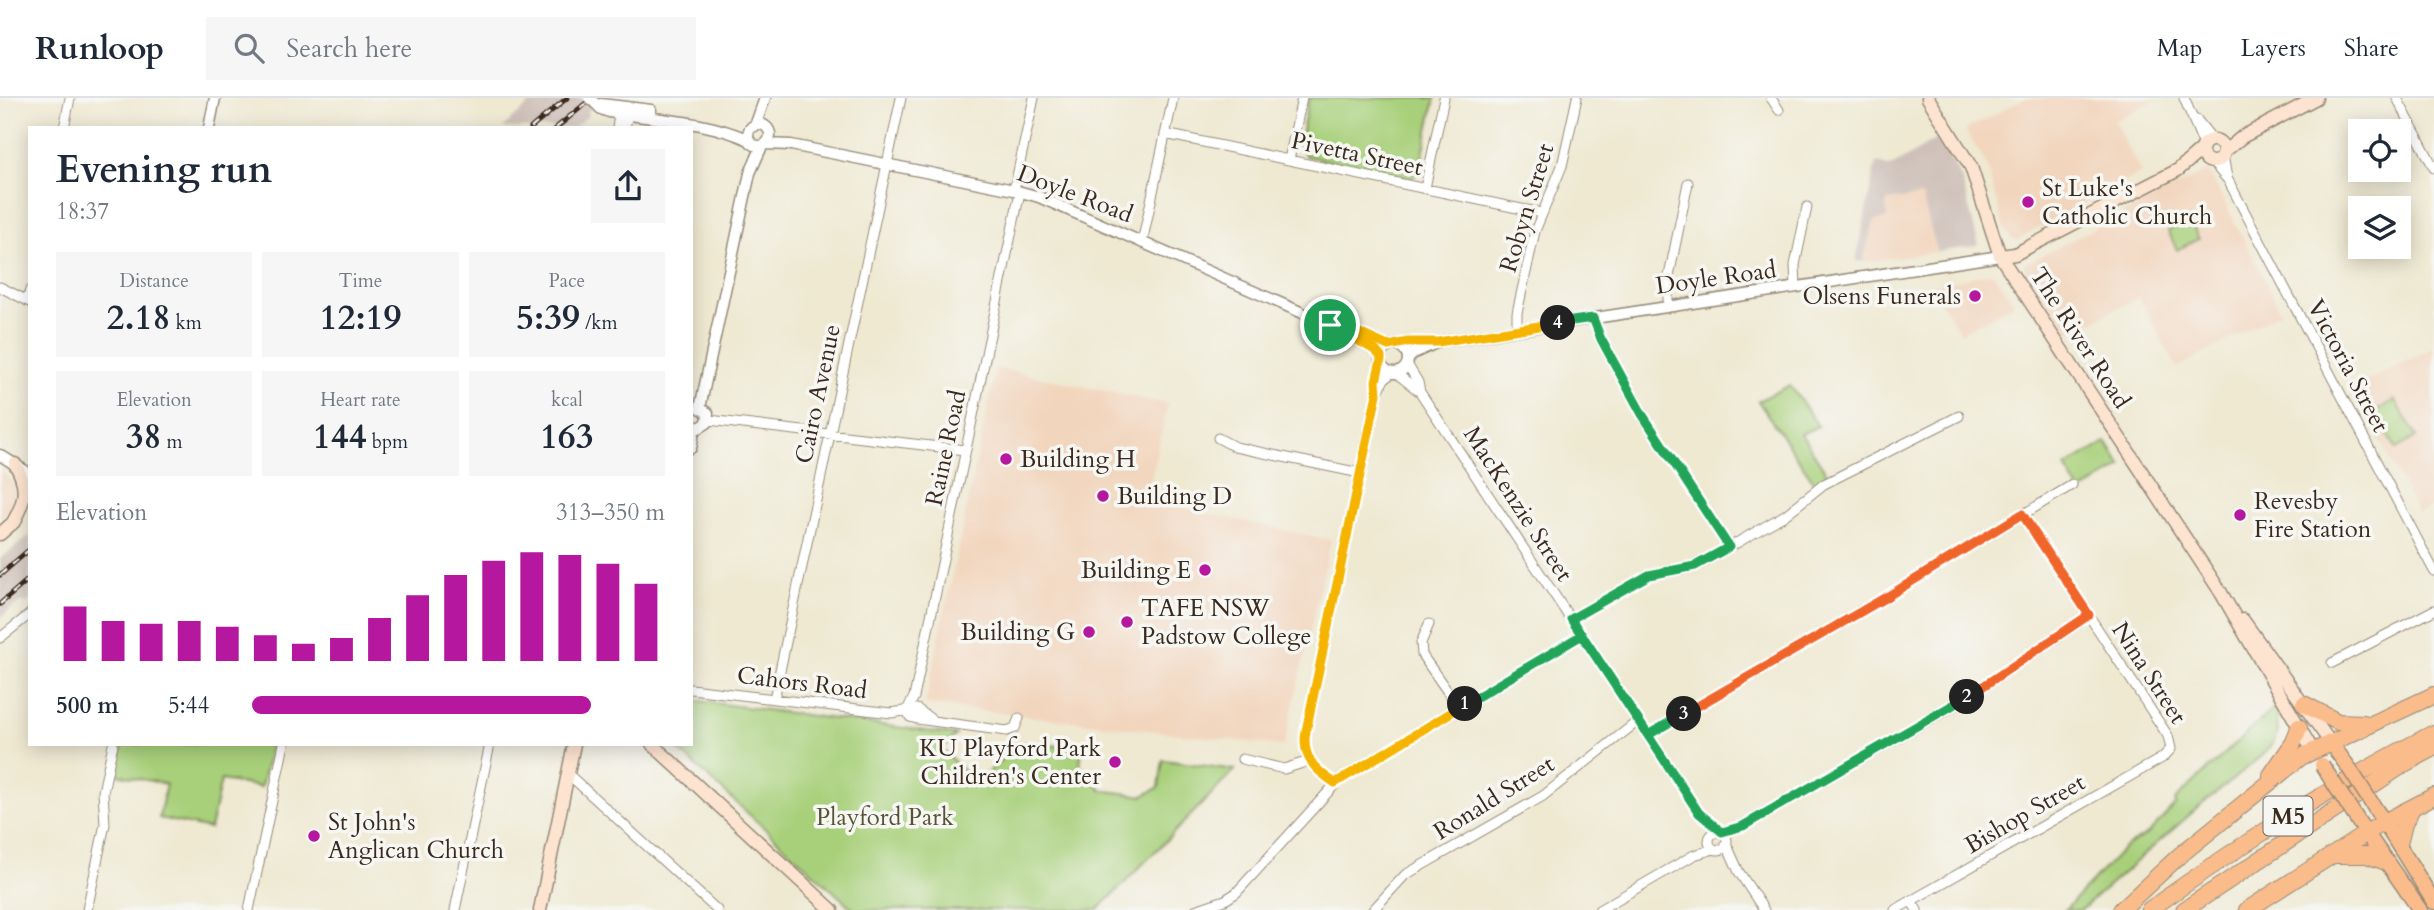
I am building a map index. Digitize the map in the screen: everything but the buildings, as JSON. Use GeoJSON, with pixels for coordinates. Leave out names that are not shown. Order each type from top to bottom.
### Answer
{"type":"FeatureCollection","features":[{"type":"Feature","properties":{"kind":"highway"},"geometry":{"type":"LineString","coordinates":[[2121,910],[2179,856],[2313,751],[2335,748],[2371,723],[2434,695]]}},
{"type":"Feature","properties":{"kind":"highway"},"geometry":{"type":"LineString","coordinates":[[2304,704],[2338,722],[2371,723]]}},
{"type":"Feature","properties":{"kind":"highway"},"geometry":{"type":"LineString","coordinates":[[2259,792],[2294,742],[2299,727]]}},
{"type":"Feature","properties":{"kind":"highway","name":"M5"},"geometry":{"type":"LineString","coordinates":[[2149,910],[2272,826],[2367,768],[2434,733]]}},
{"type":"Feature","properties":{"kind":"highway","name":"M5"},"geometry":{"type":"LineString","coordinates":[[2184,910],[2406,763],[2434,748]]}},
{"type":"Feature","properties":{"kind":"highway"},"geometry":{"type":"LineString","coordinates":[[2247,910],[2330,856],[2381,817],[2412,808],[2434,796]]}},
{"type":"Feature","properties":{"kind":"highway"},"geometry":{"type":"LineString","coordinates":[[2399,844],[2412,808]]}},
{"type":"Feature","properties":{"kind":"highway"},"geometry":{"type":"LineString","coordinates":[[2330,856],[2367,855],[2386,862]]}},
{"type":"Feature","properties":{"kind":"main road","name":"The River Road"},"geometry":{"type":"LineString","coordinates":[[1928,98],[1971,167],[2000,256],[2220,591],[2313,751],[2363,829],[2420,910]]}},
{"type":"Feature","properties":{"kind":"main road"},"geometry":{"type":"LineString","coordinates":[[2000,256],[2015,254],[2316,98]]}},
{"type":"Feature","properties":{"kind":"main road"},"geometry":{"type":"LineString","coordinates":[[12,524],[26,494],[24,469]]}},
{"type":"Feature","properties":{"kind":"main road"},"geometry":{"type":"LineString","coordinates":[[0,534],[28,511]]}},
{"type":"Feature","properties":{"kind":"main road","name":"The River Road"},"geometry":{"type":"LineString","coordinates":[[2220,591],[2335,748],[2434,902]]}},
{"type":"Feature","properties":{"kind":"main road"},"geometry":{"type":"LineString","coordinates":[[540,910],[574,746]]}},
{"type":"Feature","properties":{"kind":"main road"},"geometry":{"type":"LineString","coordinates":[[654,746],[832,910]]}},
{"type":"Feature","properties":{"kind":"street"},"geometry":{"type":"LineString","coordinates":[[64,126],[70,98]]}},
{"type":"Feature","properties":{"kind":"street"},"geometry":{"type":"LineString","coordinates":[[209,126],[215,98]]}},
{"type":"Feature","properties":{"kind":"street","name":"Cairo Avenue"},"geometry":{"type":"LineString","coordinates":[[774,699],[901,98]]}},
{"type":"Feature","properties":{"kind":"street","name":"Raine Road"},"geometry":{"type":"LineString","coordinates":[[907,710],[914,697],[1034,98]]}},
{"type":"Feature","properties":{"kind":"street"},"geometry":{"type":"LineString","coordinates":[[1142,243],[1173,98]]}},
{"type":"Feature","properties":{"kind":"street"},"geometry":{"type":"LineString","coordinates":[[1289,160],[1302,98]]}},
{"type":"Feature","properties":{"kind":"street"},"geometry":{"type":"LineString","coordinates":[[1425,188],[1444,98]]}},
{"type":"Feature","properties":{"kind":"street","name":"Robyn Street"},"geometry":{"type":"LineString","coordinates":[[1517,330],[1517,313],[1532,245],[1541,213],[1562,166],[1577,98]]}},
{"type":"Feature","properties":{"kind":"street"},"geometry":{"type":"LineString","coordinates":[[1772,98],[1779,110]]}},
{"type":"Feature","properties":{"kind":"street","name":"Victoria Street"},"geometry":{"type":"LineString","coordinates":[[2184,98],[2434,570]]}},
{"type":"Feature","properties":{"kind":"street"},"geometry":{"type":"LineString","coordinates":[[2398,98],[2434,168]]}},
{"type":"Feature","properties":{"kind":"street"},"geometry":{"type":"LineString","coordinates":[[693,426],[705,426],[709,420],[708,413],[696,409],[750,173],[749,132],[765,99]]}},
{"type":"Feature","properties":{"kind":"street"},"geometry":{"type":"LineString","coordinates":[[750,173],[770,137],[765,99]]}},
{"type":"Feature","properties":{"kind":"street"},"geometry":{"type":"LineString","coordinates":[[592,101],[604,111],[655,111],[675,119],[726,130],[755,146],[764,145]]}},
{"type":"Feature","properties":{"kind":"street"},"geometry":{"type":"LineString","coordinates":[[618,126],[624,110]]}},
{"type":"Feature","properties":{"kind":"street"},"geometry":{"type":"LineString","coordinates":[[624,110],[625,126]]}},
{"type":"Feature","properties":{"kind":"street"},"geometry":{"type":"LineString","coordinates":[[726,130],[760,125],[769,131]]}},
{"type":"Feature","properties":{"kind":"street","name":"Doyle Road"},"geometry":{"type":"LineString","coordinates":[[769,131],[791,145]]}},
{"type":"Feature","properties":{"kind":"street","name":"Pivetta Street"},"geometry":{"type":"LineString","coordinates":[[1165,134],[1541,213]]}},
{"type":"Feature","properties":{"kind":"street","name":"Doyle Road"},"geometry":{"type":"LineString","coordinates":[[764,145],[791,145],[1039,197],[1330,325],[1375,350],[1381,358]]}},
{"type":"Feature","properties":{"kind":"street"},"geometry":{"type":"LineString","coordinates":[[1668,306],[1668,281],[1688,183]]}},
{"type":"Feature","properties":{"kind":"street"},"geometry":{"type":"LineString","coordinates":[[1796,287],[1795,265],[1807,207]]}},
{"type":"Feature","properties":{"kind":"street","name":"Doyle Road"},"geometry":{"type":"LineString","coordinates":[[1330,325],[1355,331],[1391,346],[1438,342],[2000,256]]}},
{"type":"Feature","properties":{"kind":"street"},"geometry":{"type":"LineString","coordinates":[[0,287],[28,301]]}},
{"type":"Feature","properties":{"kind":"street"},"geometry":{"type":"LineString","coordinates":[[1593,318],[1601,339],[1642,414],[1729,547]]}},
{"type":"Feature","properties":{"kind":"street","name":"Doyle Road"},"geometry":{"type":"LineString","coordinates":[[1408,362],[1414,353],[1438,342]]}},
{"type":"Feature","properties":{"kind":"street"},"geometry":{"type":"LineString","coordinates":[[1335,783],[1320,774],[1309,761],[1304,737],[1377,394],[1384,379],[1404,369],[1408,362],[1404,349],[1391,346],[1381,358],[1376,381],[1377,394]]}},
{"type":"Feature","properties":{"kind":"street"},"geometry":{"type":"LineString","coordinates":[[1381,358],[1384,368],[1394,373]]}},
{"type":"Feature","properties":{"kind":"street","name":"MacKenzie Street"},"geometry":{"type":"LineString","coordinates":[[1408,362],[1420,392]]}},
{"type":"Feature","properties":{"kind":"street","name":"MacKenzie Street"},"geometry":{"type":"LineString","coordinates":[[1394,373],[1420,392],[1699,813],[1712,844],[1739,872]]}},
{"type":"Feature","properties":{"kind":"street"},"geometry":{"type":"LineString","coordinates":[[1571,619],[1649,575],[1695,566],[1785,515],[1824,484],[1959,416]]}},
{"type":"Feature","properties":{"kind":"street"},"geometry":{"type":"LineString","coordinates":[[709,420],[965,450]]}},
{"type":"Feature","properties":{"kind":"street"},"geometry":{"type":"LineString","coordinates":[[1218,438],[1235,447],[1360,472]]}},
{"type":"Feature","properties":{"kind":"street"},"geometry":{"type":"LineString","coordinates":[[0,455],[24,469]]}},
{"type":"Feature","properties":{"kind":"street"},"geometry":{"type":"LineString","coordinates":[[1648,735],[1879,601],[2071,485]]}},
{"type":"Feature","properties":{"kind":"street","name":"Nina Street"},"geometry":{"type":"LineString","coordinates":[[2022,514],[2168,736],[2171,749]]}},
{"type":"Feature","properties":{"kind":"street"},"geometry":{"type":"LineString","coordinates":[[2332,663],[2434,611]]}},
{"type":"Feature","properties":{"kind":"street"},"geometry":{"type":"LineString","coordinates":[[1712,844],[1711,834],[1743,826],[1954,706],[2089,615]]}},
{"type":"Feature","properties":{"kind":"street"},"geometry":{"type":"LineString","coordinates":[[0,638],[28,616]]}},
{"type":"Feature","properties":{"kind":"street"},"geometry":{"type":"LineString","coordinates":[[1429,624],[1421,643],[1422,655],[1459,708]]}},
{"type":"Feature","properties":{"kind":"street"},"geometry":{"type":"LineString","coordinates":[[1195,910],[1225,900],[1236,893],[1335,783],[1582,635]]}},
{"type":"Feature","properties":{"kind":"street","name":"Cahors Road"},"geometry":{"type":"LineString","coordinates":[[693,689],[891,713],[907,710],[911,717],[1007,731],[1015,728],[1019,718]]}},
{"type":"Feature","properties":{"kind":"street","name":"Ronald Street"},"geometry":{"type":"LineString","coordinates":[[1373,910],[1410,872],[1543,796],[1638,721]]}},
{"type":"Feature","properties":{"kind":"street"},"geometry":{"type":"LineString","coordinates":[[87,910],[105,824],[103,792],[113,746]]}},
{"type":"Feature","properties":{"kind":"street"},"geometry":{"type":"LineString","coordinates":[[249,910],[284,746]]}},
{"type":"Feature","properties":{"kind":"street"},"geometry":{"type":"LineString","coordinates":[[455,910],[490,746]]}},
{"type":"Feature","properties":{"kind":"street","name":"Bishop Street"},"geometry":{"type":"LineString","coordinates":[[1895,910],[2162,758],[2171,749]]}},
{"type":"Feature","properties":{"kind":"street"},"geometry":{"type":"LineString","coordinates":[[1242,759],[1284,769],[1309,761]]}},
{"type":"Feature","properties":{"kind":"street"},"geometry":{"type":"LineString","coordinates":[[568,773],[717,910]]}},
{"type":"Feature","properties":{"kind":"street","name":"MacKenzie Street"},"geometry":{"type":"LineString","coordinates":[[1699,813],[1721,832]]}},
{"type":"Feature","properties":{"kind":"street"},"geometry":{"type":"LineString","coordinates":[[1712,844],[1721,849],[1743,826]]}},
{"type":"Feature","properties":{"kind":"street"},"geometry":{"type":"LineString","coordinates":[[1721,832],[1726,836],[1727,843]]}},
{"type":"Feature","properties":{"kind":"street","name":"MacKenzie Street"},"geometry":{"type":"LineString","coordinates":[[1727,843],[1739,872],[1763,910]]}},
{"type":"Feature","properties":{"kind":"street"},"geometry":{"type":"LineString","coordinates":[[1599,910],[1712,844]]}},
{"type":"Feature","properties":{"kind":"street"},"geometry":{"type":"LineString","coordinates":[[1911,901],[1917,910]]}},
{"type":"Feature","properties":{"kind":"shaded area"},"geometry":{"type":"Polygon","coordinates":[[[537,98],[604,98],[575,126],[504,126],[537,98]]]}},
{"type":"Feature","properties":{"kind":"shaded area"},"geometry":{"type":"Polygon","coordinates":[[[2026,98],[2158,98],[2114,121],[2141,173],[2017,240],[2011,238],[2003,225],[1986,163],[1965,130],[2026,98]]]}},
{"type":"Feature","properties":{"kind":"shaded area"},"geometry":{"type":"Polygon","coordinates":[[[1938,138],[1962,180],[1978,243],[1975,246],[1937,252],[1922,196],[1888,201],[1887,218],[1874,221],[1863,262],[1856,261],[1876,162],[1890,167],[1938,138]]]}},
{"type":"Feature","properties":{"kind":"shaded area"},"geometry":{"type":"Polygon","coordinates":[[[2208,170],[2281,312],[2177,368],[2139,297],[2066,335],[2023,265],[2208,170]]]}},
{"type":"Feature","properties":{"kind":"shaded area"},"geometry":{"type":"Polygon","coordinates":[[[1922,196],[1937,252],[1863,262],[1874,221],[1888,201],[1922,196]]]}},
{"type":"Feature","properties":{"kind":"shaded area"},"geometry":{"type":"Polygon","coordinates":[[[1990,273],[1995,275],[2014,304],[1961,333],[1930,286],[1990,273]]]}},
{"type":"Feature","properties":{"kind":"shaded area"},"geometry":{"type":"Polygon","coordinates":[[[2434,347],[2434,505],[2418,514],[2353,388],[2434,347]]]}},
{"type":"Feature","properties":{"kind":"shaded area","name":"TAFE NSW Padstow College"},"geometry":{"type":"Polygon","coordinates":[[[996,368],[1168,404],[1146,500],[1331,540],[1284,746],[925,704],[996,368]]]}},
{"type":"Feature","properties":{"kind":"shaded area"},"geometry":{"type":"Polygon","coordinates":[[[0,471],[13,483],[16,495],[8,511],[0,517],[0,471]]]}},
{"type":"Feature","properties":{"kind":"shaded area"},"geometry":{"type":"Polygon","coordinates":[[[28,537],[28,602],[21,601],[0,618],[0,559],[28,537]]]}},
{"type":"Feature","properties":{"kind":"green space"},"geometry":{"type":"Polygon","coordinates":[[[1309,98],[1435,98],[1419,173],[1411,178],[1306,156],[1299,144],[1309,98]]]}},
{"type":"Feature","properties":{"kind":"green space"},"geometry":{"type":"Polygon","coordinates":[[[2189,220],[2199,239],[2177,250],[2168,231],[2189,220]]]}},
{"type":"Feature","properties":{"kind":"green space"},"geometry":{"type":"Polygon","coordinates":[[[1790,385],[1818,426],[1801,434],[1830,478],[1816,485],[1758,401],[1790,385]]]}},
{"type":"Feature","properties":{"kind":"green space"},"geometry":{"type":"Polygon","coordinates":[[[2394,400],[2417,436],[2397,449],[2373,413],[2394,400]]]}},
{"type":"Feature","properties":{"kind":"green space"},"geometry":{"type":"Polygon","coordinates":[[[2106,442],[2122,466],[2080,492],[2065,467],[2106,442]]]}},
{"type":"Feature","properties":{"kind":"green space","name":"Playford Park"},"geometry":{"type":"Polygon","coordinates":[[[693,700],[956,735],[942,749],[976,784],[1012,749],[1009,742],[1082,748],[1080,766],[1101,790],[1143,796],[1159,787],[1163,760],[1235,770],[1098,910],[854,910],[674,746],[693,746],[693,700]]]}},
{"type":"Feature","properties":{"kind":"green space"},"geometry":{"type":"Polygon","coordinates":[[[2276,706],[2278,732],[2262,756],[2195,810],[2081,910],[2065,910],[2124,848],[2149,833],[2176,804],[2175,800],[2276,706]]]}},
{"type":"Feature","properties":{"kind":"green space"},"geometry":{"type":"Polygon","coordinates":[[[123,746],[271,746],[261,787],[221,780],[210,829],[159,818],[166,784],[116,774],[123,746]]]}},
{"type":"Feature","properties":{"kind":"railway"},"geometry":{"type":"LineString","coordinates":[[533,126],[567,98]]}},
{"type":"Feature","properties":{"kind":"railway"},"geometry":{"type":"LineString","coordinates":[[558,126],[592,98]]}},
{"type":"Feature","properties":{"kind":"railway"},"geometry":{"type":"LineString","coordinates":[[0,575],[28,551]]}},
{"type":"Feature","properties":{"kind":"railway"},"geometry":{"type":"LineString","coordinates":[[0,604],[28,580]]}},
{"type":"Feature","properties":{"kind":"place","name":"St Luke's Catholic Church"},"geometry":{"type":"Point","coordinates":[2028,202]}},
{"type":"Feature","properties":{"kind":"place","name":"Olsens Funerals"},"geometry":{"type":"Point","coordinates":[1975,296]}},
{"type":"Feature","properties":{"kind":"place","name":"Building H"},"geometry":{"type":"Point","coordinates":[1006,459]}},
{"type":"Feature","properties":{"kind":"place","name":"Building D"},"geometry":{"type":"Point","coordinates":[1103,496]}},
{"type":"Feature","properties":{"kind":"place","name":"Revesby Fire Station"},"geometry":{"type":"Point","coordinates":[2240,515]}},
{"type":"Feature","properties":{"kind":"place","name":"Building E"},"geometry":{"type":"Point","coordinates":[1205,570]}},
{"type":"Feature","properties":{"kind":"place","name":"TAFE NSW Padstow College"},"geometry":{"type":"Point","coordinates":[1127,622]}},
{"type":"Feature","properties":{"kind":"place","name":"Building G"},"geometry":{"type":"Point","coordinates":[1089,632]}},
{"type":"Feature","properties":{"kind":"place","name":"KU Playford Park Children's Center"},"geometry":{"type":"Point","coordinates":[1115,762]}},
{"type":"Feature","properties":{"kind":"place","name":"St John's Anglican Church"},"geometry":{"type":"Point","coordinates":[314,836]}},
{"type":"Feature","properties":{"kind":"route"},"geometry":{"type":"LineString","coordinates":[[1330,325],[1355,331],[1374,342],[1388,346],[1408,342],[1438,342],[1593,318],[1601,339],[1642,414],[1729,547],[1695,566],[1649,575],[1571,619],[1582,635],[1638,721],[1648,735],[1888,596],[2022,514],[2089,615],[1954,706],[1743,826],[1722,832],[1699,813],[1638,721],[1582,635],[1335,783],[1312,766],[1304,737],[1377,394],[1376,381],[1381,357],[1375,350],[1330,325]]}}]}
